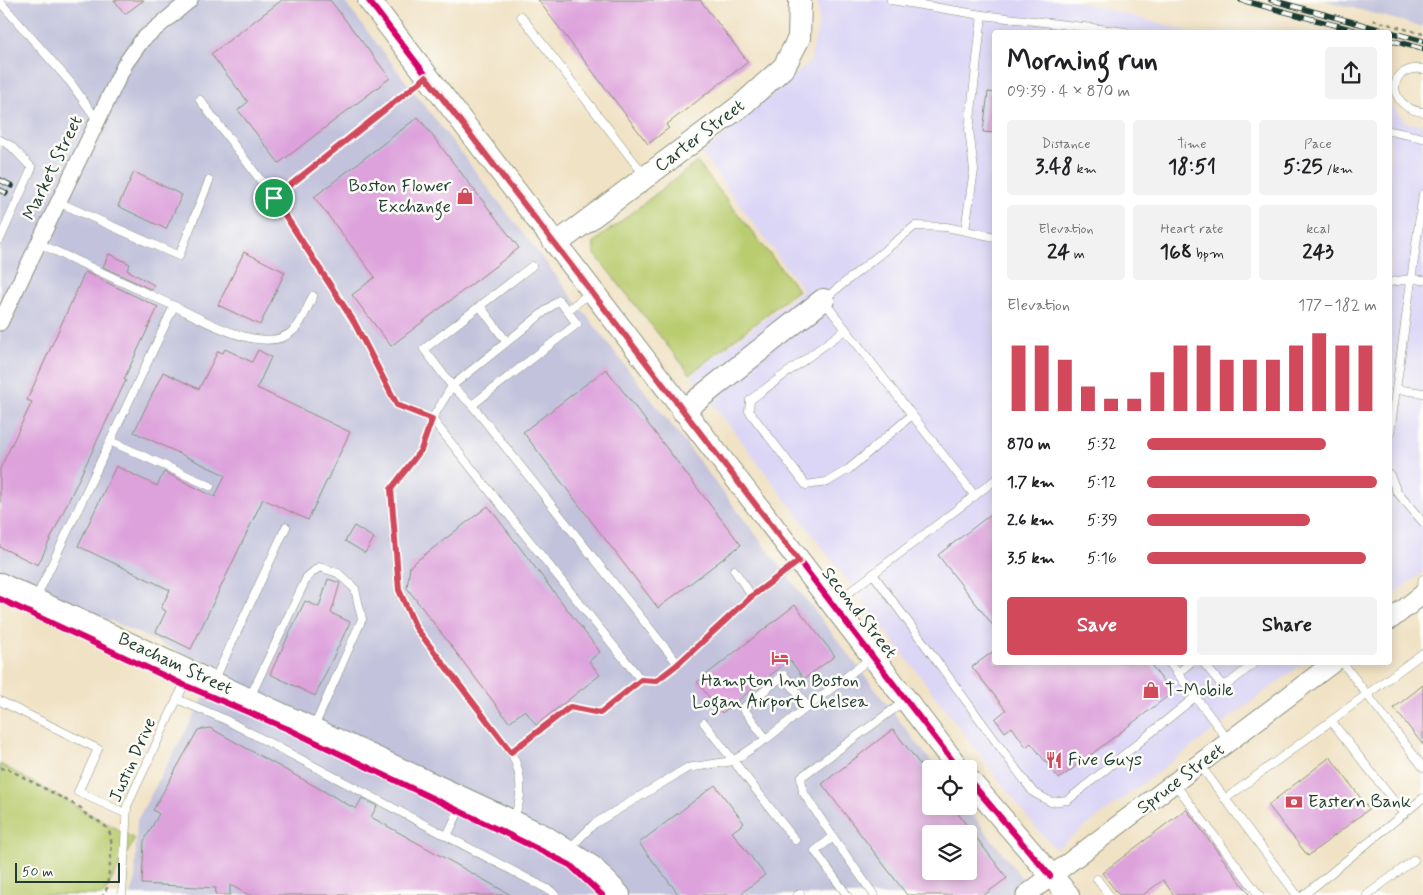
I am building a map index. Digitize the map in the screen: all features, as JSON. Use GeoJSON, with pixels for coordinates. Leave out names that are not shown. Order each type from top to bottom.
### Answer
{"type":"FeatureCollection","features":[{"type":"Feature","properties":{"kind":"main road","name":"Second Street"},"geometry":{"type":"LineString","coordinates":[[369,0],[426,77],[953,760]]}},
{"type":"Feature","properties":{"kind":"main road","name":"Carter Street"},"geometry":{"type":"LineString","coordinates":[[556,244],[744,104],[784,67],[799,38],[800,0]]}},
{"type":"Feature","properties":{"kind":"main road"},"geometry":{"type":"LineString","coordinates":[[683,411],[823,300]]}},
{"type":"Feature","properties":{"kind":"main road","name":"Beacham Street"},"geometry":{"type":"LineString","coordinates":[[0,584],[512,821],[568,850],[592,867],[619,895]]}},
{"type":"Feature","properties":{"kind":"main road"},"geometry":{"type":"LineString","coordinates":[[977,789],[1068,895]]}},
{"type":"Feature","properties":{"kind":"street","name":"Market Street"},"geometry":{"type":"LineString","coordinates":[[0,323],[125,64],[138,45],[190,0]]}},
{"type":"Feature","properties":{"kind":"street"},"geometry":{"type":"LineString","coordinates":[[1392,618],[1420,596]]}},
{"type":"Feature","properties":{"kind":"street","name":"Spruce Street"},"geometry":{"type":"LineString","coordinates":[[1026,895],[1200,766],[1330,665]]}},
{"type":"Feature","properties":{"kind":"lane"},"geometry":{"type":"LineString","coordinates":[[891,0],[982,15],[1109,30]]}},
{"type":"Feature","properties":{"kind":"lane"},"geometry":{"type":"LineString","coordinates":[[0,2],[100,115]]}},
{"type":"Feature","properties":{"kind":"lane"},"geometry":{"type":"LineString","coordinates":[[964,230],[974,170],[969,130],[982,15]]}},
{"type":"Feature","properties":{"kind":"lane"},"geometry":{"type":"LineString","coordinates":[[521,16],[646,177]]}},
{"type":"Feature","properties":{"kind":"lane"},"geometry":{"type":"LineString","coordinates":[[1423,69],[1411,68],[1400,74],[1395,84],[1393,97],[1407,109],[1423,112]]}},
{"type":"Feature","properties":{"kind":"lane"},"geometry":{"type":"LineString","coordinates":[[274,198],[426,77]]}},
{"type":"Feature","properties":{"kind":"lane"},"geometry":{"type":"LineString","coordinates":[[200,100],[274,198],[354,322],[397,405],[432,419],[641,680]]}},
{"type":"Feature","properties":{"kind":"lane"},"geometry":{"type":"LineString","coordinates":[[1392,132],[1423,138]]}},
{"type":"Feature","properties":{"kind":"lane"},"geometry":{"type":"LineString","coordinates":[[0,140],[11,146],[32,168],[0,239]]}},
{"type":"Feature","properties":{"kind":"lane"},"geometry":{"type":"LineString","coordinates":[[58,202],[179,256],[209,181]]}},
{"type":"Feature","properties":{"kind":"lane"},"geometry":{"type":"LineString","coordinates":[[1392,418],[1423,194]]}},
{"type":"Feature","properties":{"kind":"lane"},"geometry":{"type":"LineString","coordinates":[[975,496],[823,300],[914,226],[946,227],[992,236]]}},
{"type":"Feature","properties":{"kind":"lane"},"geometry":{"type":"LineString","coordinates":[[38,244],[232,333],[266,340],[282,338],[295,330],[313,296]]}},
{"type":"Feature","properties":{"kind":"lane"},"geometry":{"type":"LineString","coordinates":[[1414,254],[1423,254]]}},
{"type":"Feature","properties":{"kind":"lane"},"geometry":{"type":"LineString","coordinates":[[532,266],[424,349],[452,386],[472,405],[678,664]]}},
{"type":"Feature","properties":{"kind":"lane"},"geometry":{"type":"LineString","coordinates":[[1392,282],[1411,279],[1423,280]]}},
{"type":"Feature","properties":{"kind":"lane"},"geometry":{"type":"LineString","coordinates":[[567,311],[592,292]]}},
{"type":"Feature","properties":{"kind":"lane"},"geometry":{"type":"LineString","coordinates":[[472,405],[577,324],[560,300],[506,341],[452,386],[432,419],[421,450],[391,489],[399,590],[416,628],[511,752],[517,767],[520,786],[518,805],[512,821]]}},
{"type":"Feature","properties":{"kind":"lane"},"geometry":{"type":"LineString","coordinates":[[35,600],[174,306]]}},
{"type":"Feature","properties":{"kind":"lane"},"geometry":{"type":"LineString","coordinates":[[480,306],[506,341]]}},
{"type":"Feature","properties":{"kind":"lane"},"geometry":{"type":"LineString","coordinates":[[845,330],[750,400],[749,411],[806,485],[827,482],[849,469],[912,415]]}},
{"type":"Feature","properties":{"kind":"lane"},"geometry":{"type":"LineString","coordinates":[[1396,389],[1423,393]]}},
{"type":"Feature","properties":{"kind":"lane"},"geometry":{"type":"LineString","coordinates":[[110,441],[210,486]]}},
{"type":"Feature","properties":{"kind":"lane"},"geometry":{"type":"LineString","coordinates":[[834,605],[992,482]]}},
{"type":"Feature","properties":{"kind":"lane"},"geometry":{"type":"LineString","coordinates":[[1394,492],[1423,522]]}},
{"type":"Feature","properties":{"kind":"lane"},"geometry":{"type":"LineString","coordinates":[[214,683],[286,527]]}},
{"type":"Feature","properties":{"kind":"lane"},"geometry":{"type":"LineString","coordinates":[[511,752],[570,707],[600,713],[641,680],[656,681],[678,664],[752,596],[799,561]]}},
{"type":"Feature","properties":{"kind":"lane"},"geometry":{"type":"LineString","coordinates":[[249,699],[307,577],[319,567],[338,573],[355,589],[362,619],[313,729]]}},
{"type":"Feature","properties":{"kind":"lane"},"geometry":{"type":"LineString","coordinates":[[734,570],[752,596]]}},
{"type":"Feature","properties":{"kind":"lane"},"geometry":{"type":"LineString","coordinates":[[873,574],[1033,792],[1050,802],[1068,800],[1195,697]]}},
{"type":"Feature","properties":{"kind":"lane"},"geometry":{"type":"LineString","coordinates":[[1420,596],[1423,579]]}},
{"type":"Feature","properties":{"kind":"lane"},"geometry":{"type":"LineString","coordinates":[[1225,799],[1368,696],[1423,653]]}},
{"type":"Feature","properties":{"kind":"lane"},"geometry":{"type":"LineString","coordinates":[[568,850],[594,824],[687,768],[734,761],[766,739],[873,656]]}},
{"type":"Feature","properties":{"kind":"lane"},"geometry":{"type":"LineString","coordinates":[[1171,665],[1230,743]]}},
{"type":"Feature","properties":{"kind":"lane"},"geometry":{"type":"LineString","coordinates":[[1178,674],[1188,665]]}},
{"type":"Feature","properties":{"kind":"lane"},"geometry":{"type":"LineString","coordinates":[[1206,665],[1221,684],[1228,684],[1252,665]]}},
{"type":"Feature","properties":{"kind":"lane"},"geometry":{"type":"LineString","coordinates":[[1344,665],[1423,767]]}},
{"type":"Feature","properties":{"kind":"lane","name":"Justin Drive"},"geometry":{"type":"LineString","coordinates":[[122,895],[125,813],[190,672]]}},
{"type":"Feature","properties":{"kind":"lane"},"geometry":{"type":"LineString","coordinates":[[766,739],[743,708],[784,675],[807,706]]}},
{"type":"Feature","properties":{"kind":"lane"},"geometry":{"type":"LineString","coordinates":[[177,699],[224,719],[551,891],[555,895]]}},
{"type":"Feature","properties":{"kind":"lane"},"geometry":{"type":"LineString","coordinates":[[874,895],[803,792],[801,777],[906,699]]}},
{"type":"Feature","properties":{"kind":"lane"},"geometry":{"type":"LineString","coordinates":[[0,701],[98,749],[78,792],[125,813]]}},
{"type":"Feature","properties":{"kind":"lane"},"geometry":{"type":"LineString","coordinates":[[1332,722],[1404,814]]}},
{"type":"Feature","properties":{"kind":"lane"},"geometry":{"type":"LineString","coordinates":[[704,723],[795,840]]}},
{"type":"Feature","properties":{"kind":"lane"},"geometry":{"type":"LineString","coordinates":[[1200,766],[1297,895]]}},
{"type":"Feature","properties":{"kind":"lane"},"geometry":{"type":"LineString","coordinates":[[1175,784],[1259,895]]}},
{"type":"Feature","properties":{"kind":"lane"},"geometry":{"type":"LineString","coordinates":[[1304,895],[1423,798]]}},
{"type":"Feature","properties":{"kind":"lane"},"geometry":{"type":"LineString","coordinates":[[447,836],[464,799]]}},
{"type":"Feature","properties":{"kind":"lane"},"geometry":{"type":"LineString","coordinates":[[833,837],[815,851],[847,895]]}},
{"type":"Feature","properties":{"kind":"lane"},"geometry":{"type":"LineString","coordinates":[[1367,895],[1414,860]]}},
{"type":"Feature","properties":{"kind":"lane"},"geometry":{"type":"LineString","coordinates":[[1097,879],[1109,895]]}},
{"type":"Feature","properties":{"kind":"path"},"geometry":{"type":"LineString","coordinates":[[1373,20],[1423,34]]}},
{"type":"Feature","properties":{"kind":"path"},"geometry":{"type":"LineString","coordinates":[[0,768],[8,768],[59,794],[81,808],[84,814],[106,827],[112,837],[107,888],[103,895]]}},
{"type":"Feature","properties":{"kind":"shaded area"},"geometry":{"type":"Polygon","coordinates":[[[0,0],[343,0],[930,760],[922,760],[922,815],[973,815],[1035,895],[131,895],[135,882],[137,820],[219,670],[0,571],[0,0]]]}},
{"type":"Feature","properties":{"kind":"shaded area"},"geometry":{"type":"Polygon","coordinates":[[[818,0],[1072,0],[1184,30],[992,30],[992,665],[1300,665],[1056,849],[1035,827],[691,375],[803,290],[702,154],[810,62],[819,21],[818,0]]]}},
{"type":"Feature","properties":{"kind":"shaded area"},"geometry":{"type":"Polygon","coordinates":[[[1324,0],[1423,0],[1423,27],[1324,0]]]}},
{"type":"Feature","properties":{"kind":"shaded area"},"geometry":{"type":"Polygon","coordinates":[[[1392,107],[1407,123],[1423,125],[1423,572],[1392,595],[1392,107]]]}},
{"type":"Feature","properties":{"kind":"green space"},"geometry":{"type":"Polygon","coordinates":[[[697,162],[798,290],[690,374],[594,253],[594,242],[697,162]]]}},
{"type":"Feature","properties":{"kind":"green space"},"geometry":{"type":"Polygon","coordinates":[[[0,764],[135,839],[103,895],[0,895],[0,764]]]}},
{"type":"Feature","properties":{"kind":"building"},"geometry":{"type":"Polygon","coordinates":[[[114,0],[144,0],[125,14],[114,0]]]}},
{"type":"Feature","properties":{"kind":"building"},"geometry":{"type":"Polygon","coordinates":[[[282,0],[330,0],[390,78],[279,163],[238,110],[248,102],[211,54],[282,0]]]}},
{"type":"Feature","properties":{"kind":"building"},"geometry":{"type":"Polygon","coordinates":[[[538,0],[700,0],[748,62],[666,125],[669,128],[648,144],[538,0]]]}},
{"type":"Feature","properties":{"kind":"building"},"geometry":{"type":"Polygon","coordinates":[[[988,92],[992,93],[992,133],[983,132],[988,92]]]}},
{"type":"Feature","properties":{"kind":"building"},"geometry":{"type":"Polygon","coordinates":[[[418,117],[519,248],[391,346],[352,295],[375,277],[314,197],[418,117]]]}},
{"type":"Feature","properties":{"kind":"building"},"geometry":{"type":"Polygon","coordinates":[[[134,172],[182,195],[166,229],[118,206],[134,172]]]}},
{"type":"Feature","properties":{"kind":"building"},"geometry":{"type":"Polygon","coordinates":[[[244,252],[285,272],[260,325],[218,305],[244,252]]]}},
{"type":"Feature","properties":{"kind":"building"},"geometry":{"type":"Polygon","coordinates":[[[109,254],[130,264],[127,270],[154,285],[152,290],[103,267],[109,254]]]}},
{"type":"Feature","properties":{"kind":"building"},"geometry":{"type":"Polygon","coordinates":[[[85,272],[158,307],[124,379],[126,380],[38,565],[0,547],[0,469],[32,402],[27,400],[85,272]]]}},
{"type":"Feature","properties":{"kind":"building"},"geometry":{"type":"Polygon","coordinates":[[[225,349],[252,362],[258,350],[271,357],[257,388],[350,432],[308,520],[263,499],[191,649],[156,632],[166,611],[161,608],[170,590],[78,546],[116,466],[157,486],[164,472],[215,497],[225,475],[134,432],[163,372],[199,389],[218,351],[223,353],[225,349]]]}},
{"type":"Feature","properties":{"kind":"building"},"geometry":{"type":"Polygon","coordinates":[[[606,369],[741,545],[658,608],[523,432],[606,369]]]}},
{"type":"Feature","properties":{"kind":"building"},"geometry":{"type":"Polygon","coordinates":[[[488,506],[600,652],[589,661],[600,675],[536,725],[525,710],[509,722],[407,588],[410,566],[488,506]]]}},
{"type":"Feature","properties":{"kind":"building"},"geometry":{"type":"Polygon","coordinates":[[[992,513],[992,624],[938,555],[992,513]]]}},
{"type":"Feature","properties":{"kind":"building"},"geometry":{"type":"Polygon","coordinates":[[[354,526],[374,538],[365,553],[345,541],[354,526]]]}},
{"type":"Feature","properties":{"kind":"building"},"geometry":{"type":"Polygon","coordinates":[[[328,579],[340,583],[331,613],[350,622],[315,696],[270,674],[305,601],[319,607],[328,579]]]}},
{"type":"Feature","properties":{"kind":"building","name":"Hampton Inn Boston Logan Airport Chelsea"},"geometry":{"type":"Polygon","coordinates":[[[795,605],[835,656],[804,679],[790,660],[722,713],[697,682],[795,605]]]}},
{"type":"Feature","properties":{"kind":"building"},"geometry":{"type":"Polygon","coordinates":[[[992,652],[992,665],[1151,665],[1172,693],[1059,779],[1031,743],[1026,747],[1012,727],[1005,732],[995,719],[1006,710],[972,667],[992,652]]]}},
{"type":"Feature","properties":{"kind":"building"},"geometry":{"type":"Polygon","coordinates":[[[1423,685],[1423,745],[1394,708],[1423,685]]]}},
{"type":"Feature","properties":{"kind":"building"},"geometry":{"type":"Polygon","coordinates":[[[210,728],[356,809],[362,798],[377,806],[371,817],[511,895],[249,895],[230,885],[230,895],[215,895],[216,888],[142,884],[144,841],[159,814],[153,810],[198,730],[210,728]]]}},
{"type":"Feature","properties":{"kind":"building"},"geometry":{"type":"Polygon","coordinates":[[[893,729],[922,767],[922,815],[959,815],[967,825],[922,825],[922,880],[977,880],[977,839],[1007,878],[984,895],[907,895],[822,784],[893,729]]]}},
{"type":"Feature","properties":{"kind":"building"},"geometry":{"type":"Polygon","coordinates":[[[1330,757],[1369,809],[1308,856],[1268,805],[1330,757]]]}},
{"type":"Feature","properties":{"kind":"building"},"geometry":{"type":"Polygon","coordinates":[[[715,785],[744,823],[732,832],[765,875],[739,895],[679,895],[639,843],[715,785]]]}},
{"type":"Feature","properties":{"kind":"building"},"geometry":{"type":"Polygon","coordinates":[[[1186,809],[1250,895],[1174,895],[1163,880],[1143,895],[1119,895],[1102,873],[1186,809]]]}},
{"type":"Feature","properties":{"kind":"railway"},"geometry":{"type":"LineString","coordinates":[[1241,0],[1354,30]]}},
{"type":"Feature","properties":{"kind":"railway"},"geometry":{"type":"LineString","coordinates":[[1271,0],[1382,30]]}},
{"type":"Feature","properties":{"kind":"railway"},"geometry":{"type":"LineString","coordinates":[[1392,33],[1423,41]]}},
{"type":"Feature","properties":{"kind":"railway"},"geometry":{"type":"LineString","coordinates":[[1392,41],[1423,49]]}},
{"type":"Feature","properties":{"kind":"railway"},"geometry":{"type":"LineString","coordinates":[[0,180],[12,186]]}},
{"type":"Feature","properties":{"kind":"railway"},"geometry":{"type":"LineString","coordinates":[[0,190],[6,193]]}},
{"type":"Feature","properties":{"kind":"cycle path"},"geometry":{"type":"LineString","coordinates":[[369,1],[952,760]]}},
{"type":"Feature","properties":{"kind":"cycle path"},"geometry":{"type":"LineString","coordinates":[[0,599],[184,685],[288,729],[505,833],[570,865],[602,895]]}},
{"type":"Feature","properties":{"kind":"cycle path"},"geometry":{"type":"LineString","coordinates":[[977,789],[1050,876]]}},
{"type":"Feature","properties":{"kind":"place","name":"Boston Flower Exchange"},"geometry":{"type":"Point","coordinates":[465,196]}},
{"type":"Feature","properties":{"kind":"place","name":"Hampton Inn Boston Logan Airport Chelsea"},"geometry":{"type":"Point","coordinates":[780,658]}},
{"type":"Feature","properties":{"kind":"place","name":"T-Mobile"},"geometry":{"type":"Point","coordinates":[1151,690]}},
{"type":"Feature","properties":{"kind":"place","name":"Five Guys"},"geometry":{"type":"Point","coordinates":[1054,760]}},
{"type":"Feature","properties":{"kind":"place","name":"Eastern Bank"},"geometry":{"type":"Point","coordinates":[1294,802]}},
{"type":"Feature","properties":{"kind":"route"},"geometry":{"type":"LineString","coordinates":[[426,77],[799,561],[752,596],[678,664],[656,681],[641,680],[600,713],[570,707],[511,752],[416,628],[399,590],[391,489],[421,450],[432,419],[397,405],[354,322],[274,198],[426,77]]}}]}
